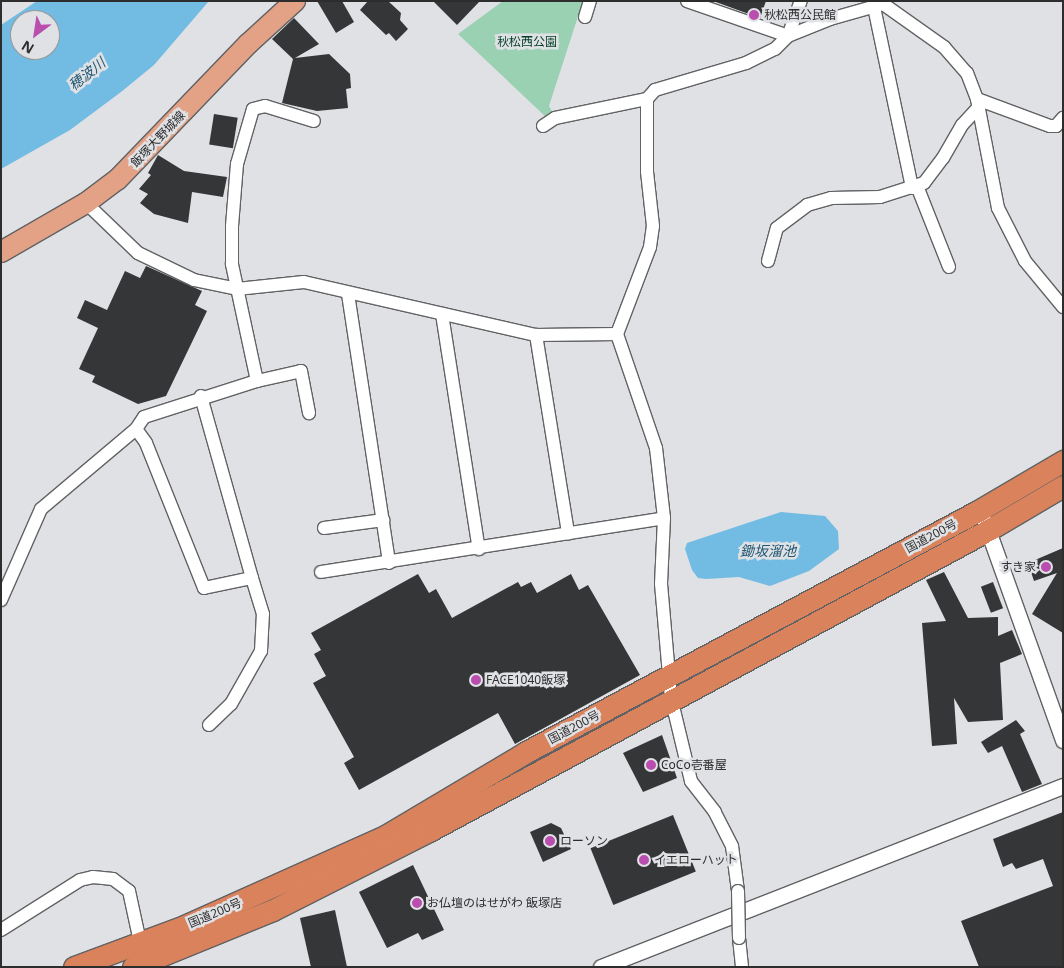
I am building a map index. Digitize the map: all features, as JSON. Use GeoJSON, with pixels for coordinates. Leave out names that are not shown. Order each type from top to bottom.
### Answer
{"type":"FeatureCollection","features":[{"type":"Feature","properties":{"kind":"highway","name":"国道200号"},"geometry":{"type":"LineString","coordinates":[[133,967],[273,910],[429,831],[670,688],[1063,461]]}},
{"type":"Feature","properties":{"kind":"highway","name":"国道200号"},"geometry":{"type":"LineString","coordinates":[[74,967],[269,890],[387,835],[526,752],[670,688],[990,529],[1063,486]]}},
{"type":"Feature","properties":{"kind":"main road","name":"飯塚大野城線"},"geometry":{"type":"LineString","coordinates":[[1,252],[86,203],[139,160],[248,44],[295,1]]}},
{"type":"Feature","properties":{"kind":"street"},"geometry":{"type":"LineString","coordinates":[[585,17],[590,1]]}},
{"type":"Feature","properties":{"kind":"street"},"geometry":{"type":"LineString","coordinates":[[687,1],[788,36],[879,4]]}},
{"type":"Feature","properties":{"kind":"street"},"geometry":{"type":"LineString","coordinates":[[543,126],[555,118],[647,99],[655,90],[746,63],[775,49],[788,36],[801,1]]}},
{"type":"Feature","properties":{"kind":"street"},"geometry":{"type":"LineString","coordinates":[[879,4],[958,59],[978,104],[998,208],[1025,261],[1063,307]]}},
{"type":"Feature","properties":{"kind":"street"},"geometry":{"type":"LineString","coordinates":[[879,4],[914,187],[949,267]]}},
{"type":"Feature","properties":{"kind":"street"},"geometry":{"type":"LineString","coordinates":[[647,99],[646,172],[653,226],[650,247],[617,334],[656,448],[664,518],[661,584],[670,688],[691,781],[715,812],[732,846],[738,891],[742,967]]}},
{"type":"Feature","properties":{"kind":"street"},"geometry":{"type":"LineString","coordinates":[[978,104],[1050,126],[1056,126],[1063,118]]}},
{"type":"Feature","properties":{"kind":"street"},"geometry":{"type":"LineString","coordinates":[[768,261],[777,228],[807,205],[831,198],[880,197],[914,187],[932,175],[962,124],[978,104]]}},
{"type":"Feature","properties":{"kind":"street"},"geometry":{"type":"LineString","coordinates":[[257,381],[237,288],[232,226],[238,164],[249,112],[258,106],[265,106],[314,121]]}},
{"type":"Feature","properties":{"kind":"street"},"geometry":{"type":"LineString","coordinates":[[86,203],[151,262],[194,280],[237,288],[304,282],[348,294],[536,334],[617,334]]}},
{"type":"Feature","properties":{"kind":"street"},"geometry":{"type":"LineString","coordinates":[[348,294],[389,563]]}},
{"type":"Feature","properties":{"kind":"street"},"geometry":{"type":"LineString","coordinates":[[442,314],[479,549]]}},
{"type":"Feature","properties":{"kind":"street"},"geometry":{"type":"LineString","coordinates":[[536,334],[568,534]]}},
{"type":"Feature","properties":{"kind":"street"},"geometry":{"type":"LineString","coordinates":[[1,600],[41,509],[136,429],[144,417],[201,396],[301,371],[309,414]]}},
{"type":"Feature","properties":{"kind":"street"},"geometry":{"type":"LineString","coordinates":[[201,396],[263,614],[261,651],[235,699],[209,725]]}},
{"type":"Feature","properties":{"kind":"street"},"geometry":{"type":"LineString","coordinates":[[136,429],[146,443],[204,588],[252,578]]}},
{"type":"Feature","properties":{"kind":"street"},"geometry":{"type":"LineString","coordinates":[[978,511],[990,529],[1063,740]]}},
{"type":"Feature","properties":{"kind":"street"},"geometry":{"type":"LineString","coordinates":[[320,572],[479,549],[664,518]]}},
{"type":"Feature","properties":{"kind":"street"},"geometry":{"type":"LineString","coordinates":[[324,528],[383,520]]}},
{"type":"Feature","properties":{"kind":"street"},"geometry":{"type":"LineString","coordinates":[[601,967],[1063,786]]}},
{"type":"Feature","properties":{"kind":"street"},"geometry":{"type":"LineString","coordinates":[[1,930],[80,880],[92,877],[113,879],[129,891],[140,942]]}},
{"type":"Feature","properties":{"kind":"green space","name":"秋松西公園"},"geometry":{"type":"Polygon","coordinates":[[[503,1],[583,1],[549,106],[554,115],[547,118],[458,34],[503,1]]]}},
{"type":"Feature","properties":{"kind":"water","name":"穂波川"},"geometry":{"type":"Polygon","coordinates":[[[37,1],[209,1],[154,65],[121,92],[70,130],[1,169],[1,25],[10,19],[10,60],[60,60],[60,10],[24,10],[37,1]]]}},
{"type":"Feature","properties":{"kind":"water","name":"鋤坂溜池"},"geometry":{"type":"Polygon","coordinates":[[[781,512],[825,516],[838,531],[839,549],[809,571],[770,586],[739,577],[698,578],[692,570],[685,549],[687,543],[781,512]]]}},
{"type":"Feature","properties":{"kind":"building"},"geometry":{"type":"Polygon","coordinates":[[[317,1],[342,1],[354,22],[336,33],[317,1]]]}},
{"type":"Feature","properties":{"kind":"building"},"geometry":{"type":"Polygon","coordinates":[[[368,1],[388,1],[401,13],[400,20],[408,29],[396,41],[389,33],[386,35],[360,10],[368,1]]]}},
{"type":"Feature","properties":{"kind":"building"},"geometry":{"type":"Polygon","coordinates":[[[433,1],[480,1],[457,25],[433,1]]]}},
{"type":"Feature","properties":{"kind":"building","name":"秋松西公民館"},"geometry":{"type":"Polygon","coordinates":[[[713,1],[766,1],[760,18],[713,1]]]}},
{"type":"Feature","properties":{"kind":"building"},"geometry":{"type":"Polygon","coordinates":[[[294,18],[319,44],[295,58],[329,54],[350,74],[351,88],[346,89],[348,108],[317,111],[282,103],[293,59],[272,39],[294,18]]]}},
{"type":"Feature","properties":{"kind":"building"},"geometry":{"type":"Polygon","coordinates":[[[214,114],[238,118],[233,148],[209,145],[214,114]]]}},
{"type":"Feature","properties":{"kind":"building"},"geometry":{"type":"Polygon","coordinates":[[[158,155],[184,171],[227,177],[223,197],[192,192],[188,223],[154,214],[140,203],[148,194],[139,189],[151,175],[148,173],[158,155]]]}},
{"type":"Feature","properties":{"kind":"building"},"geometry":{"type":"Polygon","coordinates":[[[146,266],[202,291],[195,305],[207,311],[166,396],[138,404],[92,382],[95,376],[79,369],[98,328],[77,318],[85,300],[107,310],[125,271],[140,278],[146,266]]]}},
{"type":"Feature","properties":{"kind":"building"},"geometry":{"type":"Polygon","coordinates":[[[1063,548],[1063,633],[1032,614],[1057,573],[1034,581],[1028,563],[1063,548]]]}},
{"type":"Feature","properties":{"kind":"building"},"geometry":{"type":"Polygon","coordinates":[[[944,572],[968,618],[998,617],[998,636],[1012,630],[1022,654],[1000,663],[1003,720],[968,722],[954,698],[957,744],[932,746],[922,623],[946,621],[926,580],[944,572]]]}},
{"type":"Feature","properties":{"kind":"building","name":"FACE1040飯塚"},"geometry":{"type":"Polygon","coordinates":[[[418,574],[429,593],[436,589],[452,618],[518,582],[521,587],[531,582],[537,593],[571,574],[579,590],[588,585],[640,675],[515,744],[498,713],[359,790],[344,763],[354,757],[313,683],[326,676],[314,654],[321,650],[311,633],[418,574]]]}},
{"type":"Feature","properties":{"kind":"building"},"geometry":{"type":"Polygon","coordinates":[[[993,582],[1003,608],[991,613],[981,587],[993,582]]]}},
{"type":"Feature","properties":{"kind":"building"},"geometry":{"type":"Polygon","coordinates":[[[1016,720],[1025,731],[1020,734],[1042,784],[1022,792],[1002,746],[988,753],[981,742],[1016,720]]]}},
{"type":"Feature","properties":{"kind":"building","name":"CoCo壱番屋"},"geometry":{"type":"Polygon","coordinates":[[[662,735],[677,778],[643,792],[623,753],[662,735]]]}},
{"type":"Feature","properties":{"kind":"building"},"geometry":{"type":"Polygon","coordinates":[[[1063,812],[1063,967],[979,967],[961,921],[1053,886],[1043,859],[1016,869],[1012,863],[1003,867],[993,839],[1063,812]]]}},
{"type":"Feature","properties":{"kind":"building","name":"イエローハット"},"geometry":{"type":"Polygon","coordinates":[[[673,815],[696,872],[613,905],[590,848],[673,815]]]}},
{"type":"Feature","properties":{"kind":"building","name":"ローソン"},"geometry":{"type":"Polygon","coordinates":[[[551,823],[561,828],[571,849],[543,862],[530,832],[551,823]]]}},
{"type":"Feature","properties":{"kind":"building"},"geometry":{"type":"Polygon","coordinates":[[[413,865],[444,930],[422,940],[418,933],[387,948],[359,892],[413,865]]]}},
{"type":"Feature","properties":{"kind":"building"},"geometry":{"type":"Polygon","coordinates":[[[335,910],[347,967],[311,967],[300,918],[335,910]]]}},
{"type":"Feature","properties":{"kind":"place","name":"秋松西公民館"},"geometry":{"type":"Point","coordinates":[754,15]}},
{"type":"Feature","properties":{"kind":"place","name":"すき家"},"geometry":{"type":"Point","coordinates":[1046,567]}},
{"type":"Feature","properties":{"kind":"place","name":"FACE1040飯塚"},"geometry":{"type":"Point","coordinates":[476,680]}},
{"type":"Feature","properties":{"kind":"place","name":"CoCo壱番屋"},"geometry":{"type":"Point","coordinates":[651,765]}},
{"type":"Feature","properties":{"kind":"place","name":"ローソン"},"geometry":{"type":"Point","coordinates":[550,841]}},
{"type":"Feature","properties":{"kind":"place","name":"イエローハット"},"geometry":{"type":"Point","coordinates":[644,860]}},
{"type":"Feature","properties":{"kind":"place","name":"お仏壇のはせがわ 飯塚店"},"geometry":{"type":"Point","coordinates":[417,903]}}]}
